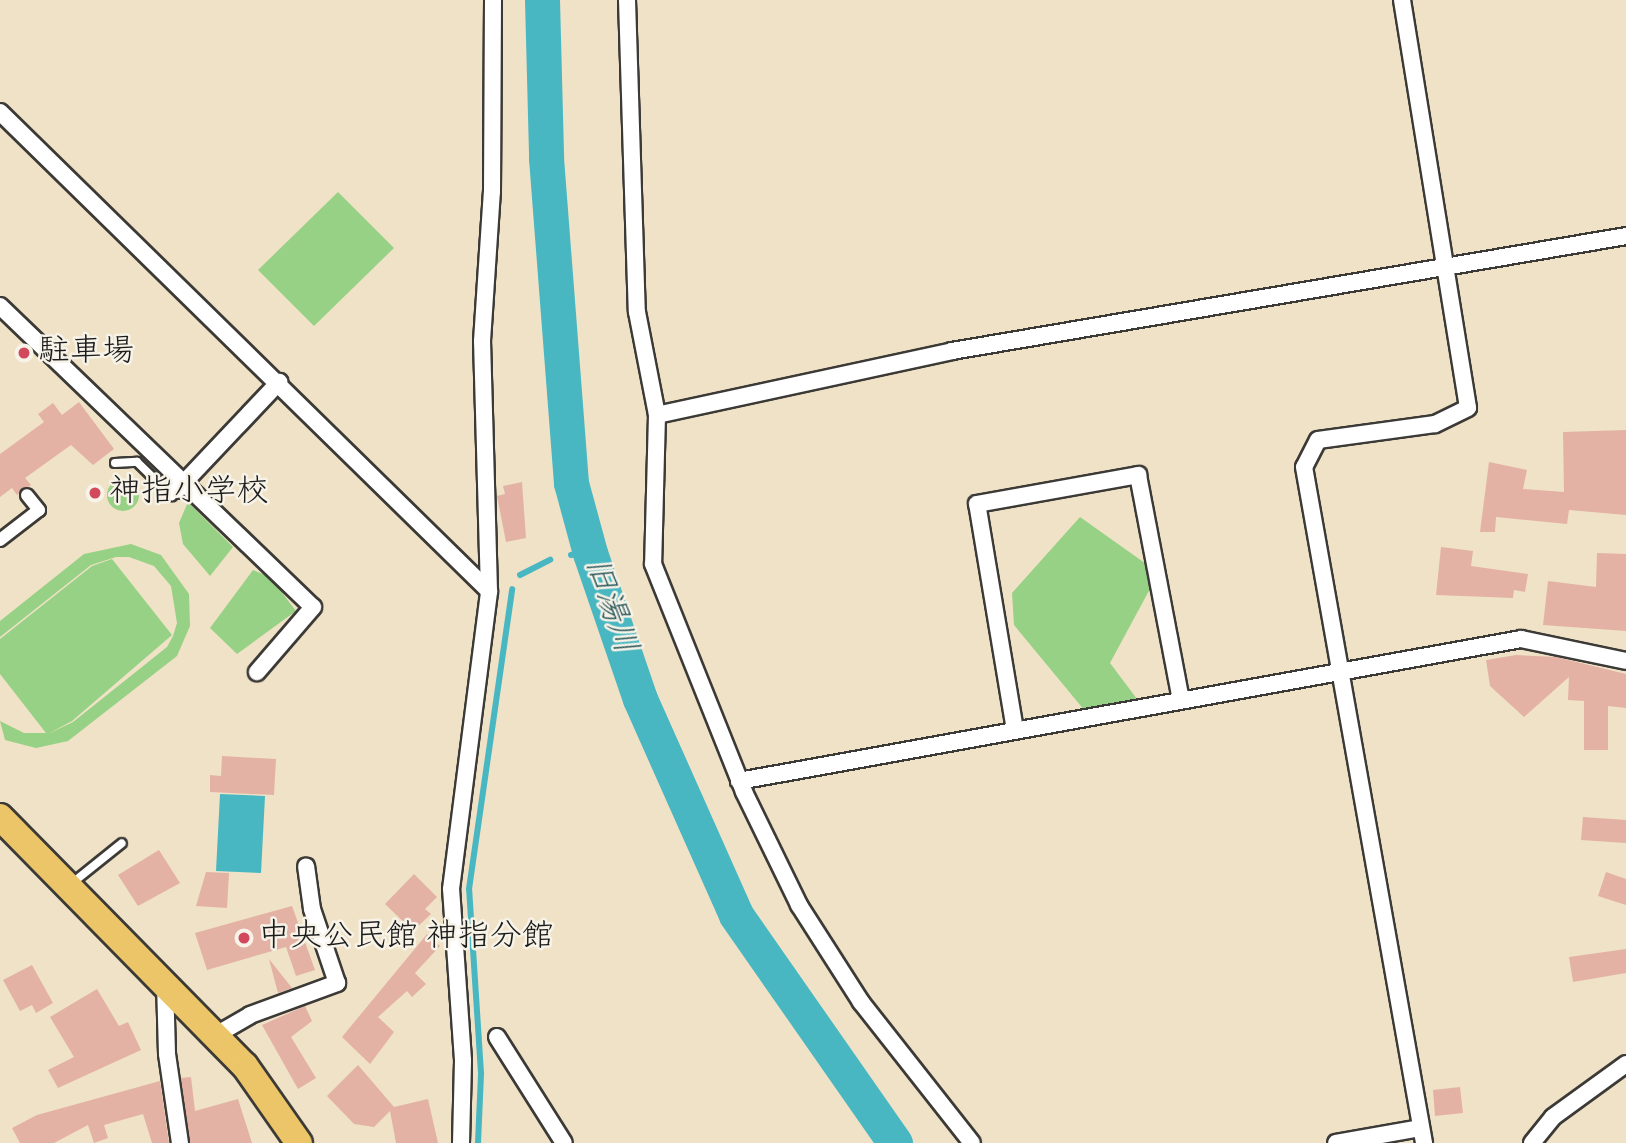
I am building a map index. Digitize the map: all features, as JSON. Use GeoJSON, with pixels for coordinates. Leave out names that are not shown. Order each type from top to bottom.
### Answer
{"type":"FeatureCollection","features":[{"type":"Feature","properties":{"kind":"highway"},"geometry":{"type":"LineString","coordinates":[[0,817],[216,1035],[299,1143]]}},
{"type":"Feature","properties":{"kind":"street"},"geometry":{"type":"LineString","coordinates":[[461,1143],[463,1060],[451,889],[489,591],[482,341],[492,192],[493,0]]}},
{"type":"Feature","properties":{"kind":"street"},"geometry":{"type":"LineString","coordinates":[[627,0],[637,312],[657,415],[653,564],[739,781],[799,905],[861,1002],[972,1143]]}},
{"type":"Feature","properties":{"kind":"street"},"geometry":{"type":"LineString","coordinates":[[1336,1143],[1422,1135],[1343,674],[1304,467],[1318,440],[1435,424],[1468,408],[1402,0]]}},
{"type":"Feature","properties":{"kind":"street"},"geometry":{"type":"LineString","coordinates":[[0,112],[489,591]]}},
{"type":"Feature","properties":{"kind":"street"},"geometry":{"type":"LineString","coordinates":[[657,415],[952,351],[1626,236]]}},
{"type":"Feature","properties":{"kind":"street"},"geometry":{"type":"LineString","coordinates":[[0,306],[182,485],[313,607],[257,672]]}},
{"type":"Feature","properties":{"kind":"street"},"geometry":{"type":"LineString","coordinates":[[182,485],[279,383]]}},
{"type":"Feature","properties":{"kind":"street"},"geometry":{"type":"LineString","coordinates":[[1016,730],[977,504],[1031,494],[1138,475],[1181,700]]}},
{"type":"Feature","properties":{"kind":"street"},"geometry":{"type":"LineString","coordinates":[[0,540],[39,510],[27,495]]}},
{"type":"Feature","properties":{"kind":"street"},"geometry":{"type":"LineString","coordinates":[[739,781],[1181,700],[1343,674],[1521,639],[1626,661]]}},
{"type":"Feature","properties":{"kind":"street"},"geometry":{"type":"LineString","coordinates":[[216,1035],[250,1014],[337,984],[312,909],[306,866]]}},
{"type":"Feature","properties":{"kind":"street"},"geometry":{"type":"LineString","coordinates":[[165,982],[167,1054],[180,1143]]}},
{"type":"Feature","properties":{"kind":"street"},"geometry":{"type":"LineString","coordinates":[[497,1037],[564,1143]]}},
{"type":"Feature","properties":{"kind":"street"},"geometry":{"type":"LineString","coordinates":[[1532,1143],[1553,1118],[1626,1064]]}},
{"type":"Feature","properties":{"kind":"lane"},"geometry":{"type":"LineString","coordinates":[[115,463],[137,462],[172,496],[182,485]]}},
{"type":"Feature","properties":{"kind":"lane"},"geometry":{"type":"LineString","coordinates":[[69,886],[122,843]]}},
{"type":"Feature","properties":{"kind":"green space"},"geometry":{"type":"Polygon","coordinates":[[[338,192],[394,248],[314,326],[258,270],[338,192]]]}},
{"type":"Feature","properties":{"kind":"green space"},"geometry":{"type":"Polygon","coordinates":[[[123,479],[135,483],[139,495],[135,507],[123,511],[111,507],[107,495],[111,483],[123,479]]]}},
{"type":"Feature","properties":{"kind":"green space"},"geometry":{"type":"Polygon","coordinates":[[[188,502],[233,547],[210,576],[183,544],[179,523],[188,502]]]}},
{"type":"Feature","properties":{"kind":"green space"},"geometry":{"type":"Polygon","coordinates":[[[1080,517],[1149,566],[1151,587],[1110,663],[1140,703],[1085,711],[1014,625],[1012,593],[1080,517]]]}},
{"type":"Feature","properties":{"kind":"green space"},"geometry":{"type":"Polygon","coordinates":[[[131,544],[161,555],[189,594],[190,626],[177,656],[68,741],[36,748],[5,740],[0,721],[24,733],[46,733],[0,674],[0,639],[92,566],[112,559],[172,635],[72,721],[48,734],[73,722],[167,647],[173,636],[177,623],[171,586],[154,566],[129,557],[116,557],[91,565],[0,637],[0,621],[84,554],[131,544]]]}},
{"type":"Feature","properties":{"kind":"green space"},"geometry":{"type":"Polygon","coordinates":[[[253,570],[270,577],[296,611],[237,654],[210,628],[253,570]]]}},
{"type":"Feature","properties":{"kind":"water"},"geometry":{"type":"Polygon","coordinates":[[[220,794],[265,796],[261,873],[216,871],[220,794]]]}},
{"type":"Feature","properties":{"kind":"building"},"geometry":{"type":"Polygon","coordinates":[[[79,402],[114,449],[93,465],[71,445],[25,478],[31,485],[17,495],[12,488],[0,497],[0,454],[44,422],[38,414],[53,403],[62,415],[79,402]]]}},
{"type":"Feature","properties":{"kind":"building"},"geometry":{"type":"Polygon","coordinates":[[[1626,430],[1626,515],[1569,510],[1567,524],[1496,517],[1495,532],[1480,532],[1489,462],[1527,470],[1523,489],[1564,492],[1563,432],[1626,430]]]}},
{"type":"Feature","properties":{"kind":"building"},"geometry":{"type":"Polygon","coordinates":[[[522,482],[526,538],[506,542],[497,496],[505,494],[503,486],[522,482]]]}},
{"type":"Feature","properties":{"kind":"building"},"geometry":{"type":"Polygon","coordinates":[[[1441,547],[1473,551],[1471,566],[1528,574],[1525,592],[1514,590],[1513,598],[1436,595],[1441,547]]]}},
{"type":"Feature","properties":{"kind":"building"},"geometry":{"type":"Polygon","coordinates":[[[1597,553],[1626,554],[1626,631],[1543,625],[1548,581],[1596,587],[1597,553]]]}},
{"type":"Feature","properties":{"kind":"building"},"geometry":{"type":"Polygon","coordinates":[[[1516,655],[1556,657],[1626,674],[1626,708],[1608,706],[1608,750],[1584,750],[1584,701],[1568,700],[1569,677],[1524,717],[1490,686],[1486,660],[1516,655]]]}},
{"type":"Feature","properties":{"kind":"building"},"geometry":{"type":"Polygon","coordinates":[[[222,756],[276,759],[274,795],[210,792],[210,775],[221,776],[222,756]]]}},
{"type":"Feature","properties":{"kind":"building"},"geometry":{"type":"Polygon","coordinates":[[[1583,817],[1626,820],[1626,843],[1581,840],[1583,817]]]}},
{"type":"Feature","properties":{"kind":"building"},"geometry":{"type":"Polygon","coordinates":[[[159,850],[180,883],[138,906],[118,875],[159,850]]]}},
{"type":"Feature","properties":{"kind":"building"},"geometry":{"type":"Polygon","coordinates":[[[206,872],[229,873],[227,908],[196,906],[206,872]]]}},
{"type":"Feature","properties":{"kind":"building"},"geometry":{"type":"Polygon","coordinates":[[[1606,872],[1626,879],[1626,905],[1598,896],[1606,872]]]}},
{"type":"Feature","properties":{"kind":"building"},"geometry":{"type":"Polygon","coordinates":[[[414,874],[437,897],[425,909],[431,914],[413,931],[385,904],[414,874]]]}},
{"type":"Feature","properties":{"kind":"building","name":"中央公民館 神指分館"},"geometry":{"type":"Polygon","coordinates":[[[292,906],[315,970],[296,976],[286,947],[207,970],[195,933],[292,906]]]}},
{"type":"Feature","properties":{"kind":"building"},"geometry":{"type":"Polygon","coordinates":[[[427,934],[440,946],[415,973],[426,984],[412,997],[407,991],[378,1017],[394,1032],[370,1064],[342,1037],[427,934]]]}},
{"type":"Feature","properties":{"kind":"building"},"geometry":{"type":"Polygon","coordinates":[[[1626,949],[1626,973],[1573,982],[1569,957],[1626,949]]]}},
{"type":"Feature","properties":{"kind":"building"},"geometry":{"type":"Polygon","coordinates":[[[269,959],[292,988],[278,993],[269,959]]]}},
{"type":"Feature","properties":{"kind":"building"},"geometry":{"type":"Polygon","coordinates":[[[32,965],[53,1003],[36,1013],[32,1005],[20,1011],[3,980],[32,965]]]}},
{"type":"Feature","properties":{"kind":"building"},"geometry":{"type":"Polygon","coordinates":[[[97,989],[119,1026],[128,1022],[141,1050],[58,1088],[48,1070],[74,1057],[50,1017],[97,989]]]}},
{"type":"Feature","properties":{"kind":"building"},"geometry":{"type":"Polygon","coordinates":[[[305,1006],[312,1021],[291,1037],[316,1078],[298,1089],[262,1025],[305,1006]]]}},
{"type":"Feature","properties":{"kind":"building"},"geometry":{"type":"Polygon","coordinates":[[[358,1065],[394,1107],[428,1099],[438,1143],[396,1143],[390,1111],[374,1127],[354,1124],[327,1096],[358,1065]]]}},
{"type":"Feature","properties":{"kind":"building"},"geometry":{"type":"Polygon","coordinates":[[[191,1077],[195,1111],[238,1099],[252,1143],[190,1143],[181,1078],[191,1077]]]}},
{"type":"Feature","properties":{"kind":"building"},"geometry":{"type":"Polygon","coordinates":[[[160,1081],[169,1143],[152,1143],[143,1114],[104,1125],[108,1138],[94,1143],[88,1125],[54,1143],[20,1143],[12,1128],[37,1115],[160,1081]]]}},
{"type":"Feature","properties":{"kind":"building"},"geometry":{"type":"Polygon","coordinates":[[[1460,1087],[1463,1113],[1435,1116],[1433,1090],[1460,1087]]]}},
{"type":"Feature","properties":{"kind":"waterway","name":"旧湯川"},"geometry":{"type":"LineString","coordinates":[[542,0],[546,158],[571,483],[590,553],[640,699],[736,915],[895,1143]]}},
{"type":"Feature","properties":{"kind":"waterway"},"geometry":{"type":"LineString","coordinates":[[571,555],[589,551]]}},
{"type":"Feature","properties":{"kind":"waterway"},"geometry":{"type":"LineString","coordinates":[[520,575],[550,560]]}},
{"type":"Feature","properties":{"kind":"waterway"},"geometry":{"type":"LineString","coordinates":[[478,1143],[481,1073],[469,889],[512,589]]}},
{"type":"Feature","properties":{"kind":"place","name":"駐車場"},"geometry":{"type":"Point","coordinates":[24,353]}},
{"type":"Feature","properties":{"kind":"place","name":"神指小学校"},"geometry":{"type":"Point","coordinates":[95,493]}},
{"type":"Feature","properties":{"kind":"place","name":"中央公民館 神指分館"},"geometry":{"type":"Point","coordinates":[244,938]}}]}
